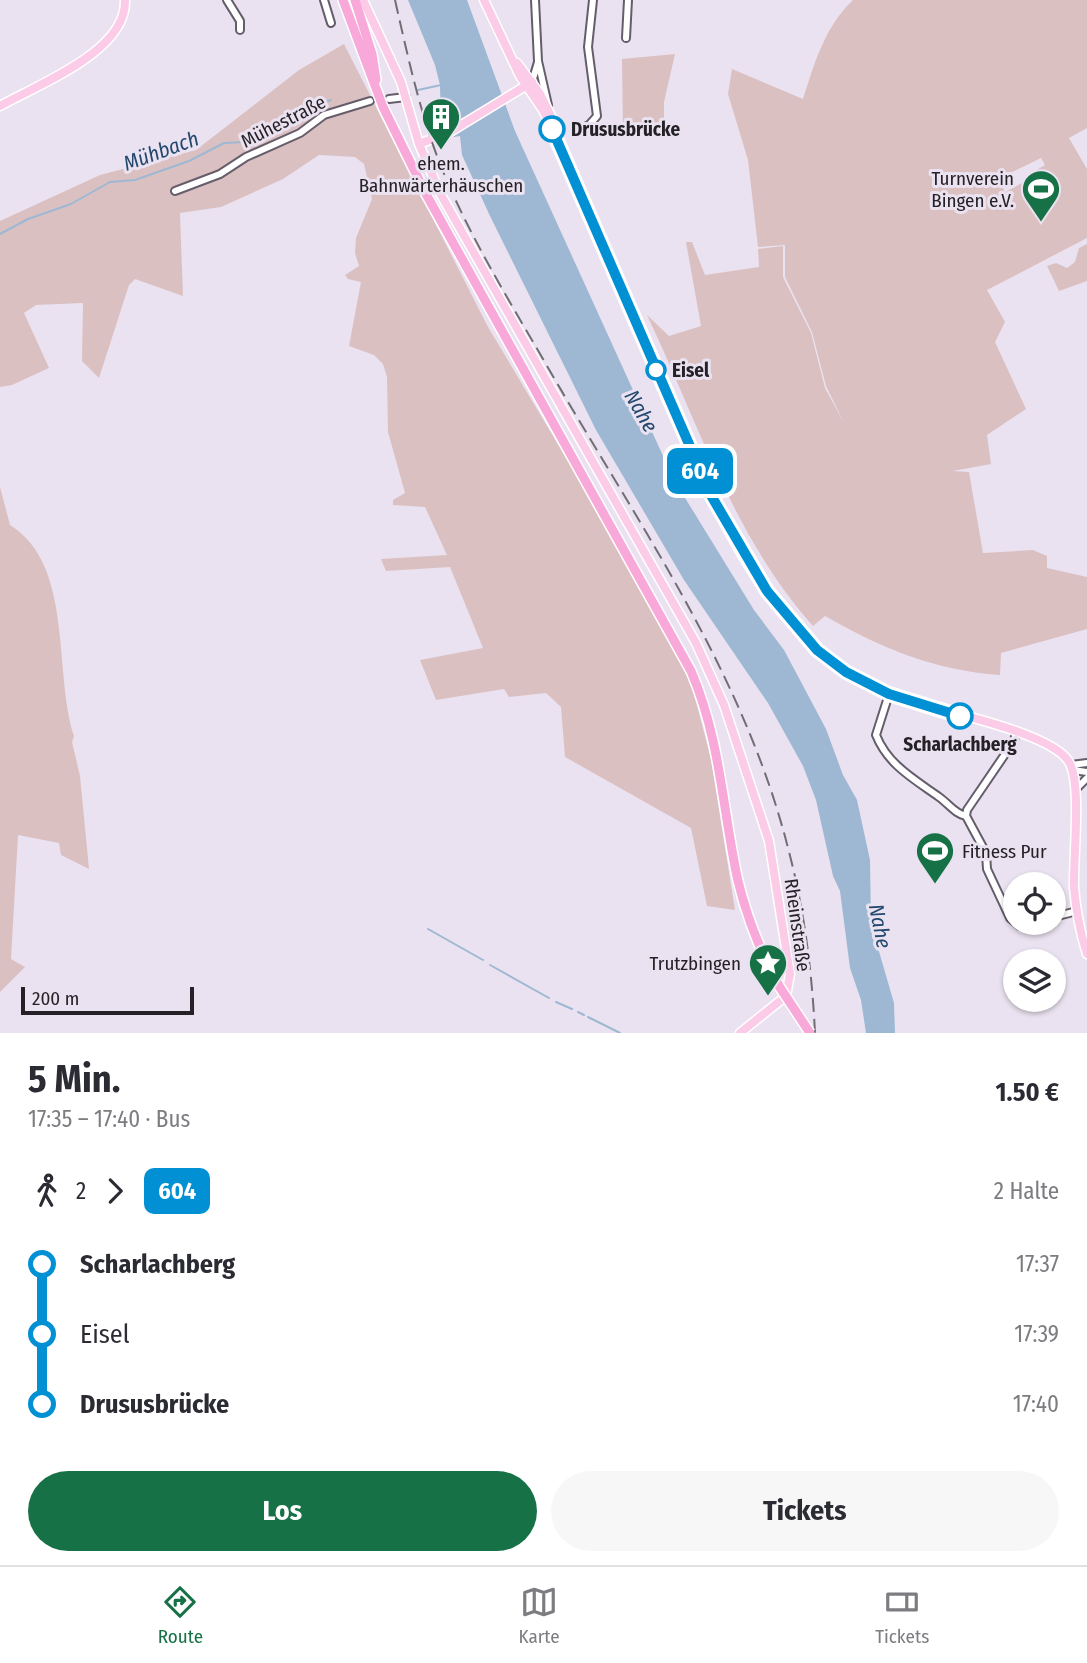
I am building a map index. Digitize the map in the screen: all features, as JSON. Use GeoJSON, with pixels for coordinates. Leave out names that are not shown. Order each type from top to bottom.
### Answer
{"type":"FeatureCollection","features":[{"type":"Feature","properties":{"kind":"highway"},"geometry":{"type":"LineString","coordinates":[[342,0],[377,92],[426,194],[691,671],[714,734],[742,897],[756,939],[779,986],[810,1033]]}},
{"type":"Feature","properties":{"kind":"highway"},"geometry":{"type":"LineString","coordinates":[[355,0],[372,54],[377,92]]}},
{"type":"Feature","properties":{"kind":"main road"},"geometry":{"type":"LineString","coordinates":[[0,106],[105,44],[121,26],[125,0]]}},
{"type":"Feature","properties":{"kind":"main road","name":"Rheinstraße"},"geometry":{"type":"LineString","coordinates":[[363,0],[406,97],[419,144],[455,222],[701,654],[724,705],[769,841],[790,983],[779,1004],[740,1033]]}},
{"type":"Feature","properties":{"kind":"main road"},"geometry":{"type":"LineString","coordinates":[[484,0],[506,50],[549,110],[558,140]]}},
{"type":"Feature","properties":{"kind":"main road"},"geometry":{"type":"LineString","coordinates":[[506,50],[522,69],[558,140],[695,460],[751,567],[780,609],[817,650],[856,678],[889,694],[1016,732],[1052,746],[1072,767],[1075,790],[1077,911],[1087,954]]}},
{"type":"Feature","properties":{"kind":"main road"},"geometry":{"type":"LineString","coordinates":[[419,144],[434,139],[530,84]]}},
{"type":"Feature","properties":{"kind":"street"},"geometry":{"type":"LineString","coordinates":[[227,0],[240,21],[240,30]]}},
{"type":"Feature","properties":{"kind":"street"},"geometry":{"type":"LineString","coordinates":[[324,0],[331,23]]}},
{"type":"Feature","properties":{"kind":"street"},"geometry":{"type":"LineString","coordinates":[[535,0],[538,62],[549,110]]}},
{"type":"Feature","properties":{"kind":"street"},"geometry":{"type":"LineString","coordinates":[[575,132],[589,125],[597,116],[588,47],[593,0]]}},
{"type":"Feature","properties":{"kind":"street"},"geometry":{"type":"LineString","coordinates":[[626,38],[628,0]]}},
{"type":"Feature","properties":{"kind":"street"},"geometry":{"type":"LineString","coordinates":[[522,69],[531,69],[538,62]]}},
{"type":"Feature","properties":{"kind":"street"},"geometry":{"type":"LineString","coordinates":[[530,84],[538,62]]}},
{"type":"Feature","properties":{"kind":"street"},"geometry":{"type":"LineString","coordinates":[[530,84],[540,79],[542,72]]}},
{"type":"Feature","properties":{"kind":"street"},"geometry":{"type":"LineString","coordinates":[[389,99],[406,97]]}},
{"type":"Feature","properties":{"kind":"street","name":"Mühestraße"},"geometry":{"type":"LineString","coordinates":[[175,191],[220,174],[246,157],[300,133],[324,115],[370,102]]}},
{"type":"Feature","properties":{"kind":"street"},"geometry":{"type":"LineString","coordinates":[[889,694],[876,735],[882,749],[913,780],[942,799],[959,815],[966,817]]}},
{"type":"Feature","properties":{"kind":"street"},"geometry":{"type":"LineString","coordinates":[[1003,904],[987,869],[986,853],[966,817],[967,810],[1014,741],[1016,732]]}},
{"type":"Feature","properties":{"kind":"street"},"geometry":{"type":"LineString","coordinates":[[1072,767],[1087,763]]}},
{"type":"Feature","properties":{"kind":"street"},"geometry":{"type":"LineString","coordinates":[[1072,767],[1087,772]]}},
{"type":"Feature","properties":{"kind":"street"},"geometry":{"type":"LineString","coordinates":[[1075,790],[1087,778]]}},
{"type":"Feature","properties":{"kind":"street"},"geometry":{"type":"LineString","coordinates":[[1066,914],[1077,911]]}},
{"type":"Feature","properties":{"kind":"shaded area"},"geometry":{"type":"Polygon","coordinates":[[[853,0],[1087,0],[1087,128],[1069,138],[1087,169],[1087,238],[987,290],[1005,322],[995,342],[1026,409],[987,435],[991,464],[953,471],[969,472],[983,553],[1033,550],[1047,556],[1047,568],[1087,577],[1087,629],[1001,653],[1000,675],[953,668],[909,656],[825,616],[813,626],[760,554],[739,516],[647,315],[669,336],[701,326],[686,242],[692,242],[705,275],[759,267],[758,249],[783,246],[783,277],[811,333],[825,388],[844,423],[826,386],[812,332],[785,277],[785,245],[758,247],[748,160],[728,94],[732,69],[803,99],[822,46],[843,11],[853,0]],[[1041,158],[998,179],[1005,192],[1030,179],[1028,175],[1045,165],[1041,158]]]}},
{"type":"Feature","properties":{"kind":"shaded area"},"geometry":{"type":"Polygon","coordinates":[[[344,44],[488,327],[599,513],[690,679],[711,759],[735,910],[707,906],[691,828],[565,757],[561,707],[546,693],[509,697],[504,689],[436,700],[420,660],[483,648],[450,567],[386,571],[381,559],[447,555],[425,507],[393,505],[393,500],[405,493],[388,432],[387,377],[383,364],[374,355],[349,346],[361,282],[348,279],[345,275],[359,266],[355,253],[356,238],[372,199],[364,164],[355,157],[319,155],[283,179],[221,207],[180,213],[183,296],[135,279],[129,285],[99,378],[82,361],[83,303],[36,305],[24,313],[49,368],[12,385],[0,387],[0,221],[100,175],[196,150],[299,70],[344,44]]]}},
{"type":"Feature","properties":{"kind":"shaded area"},"geometry":{"type":"Polygon","coordinates":[[[675,54],[664,102],[664,131],[623,138],[622,59],[675,54]]]}},
{"type":"Feature","properties":{"kind":"shaded area"},"geometry":{"type":"Polygon","coordinates":[[[1087,244],[1087,281],[1059,291],[1047,266],[1056,263],[1067,268],[1075,262],[1079,248],[1087,244]]]}},
{"type":"Feature","properties":{"kind":"shaded area"},"geometry":{"type":"Polygon","coordinates":[[[0,487],[10,525],[30,543],[44,566],[53,592],[68,710],[74,736],[72,742],[80,776],[89,869],[61,855],[59,843],[18,835],[11,959],[25,967],[0,992],[0,487]]]}},
{"type":"Feature","properties":{"kind":"water","name":"Nahe"},"geometry":{"type":"Polygon","coordinates":[[[408,0],[467,0],[515,131],[674,480],[754,610],[784,650],[826,729],[843,775],[857,800],[870,860],[871,924],[894,1003],[895,1033],[866,1033],[861,1000],[850,968],[840,891],[833,876],[816,800],[803,766],[768,703],[684,580],[596,430],[490,216],[462,155],[460,136],[454,137],[441,128],[440,85],[435,65],[408,0]]]}},
{"type":"Feature","properties":{"kind":"waterway","name":"Mühbach"},"geometry":{"type":"LineString","coordinates":[[418,90],[441,85]]}},
{"type":"Feature","properties":{"kind":"waterway","name":"Mühbach"},"geometry":{"type":"LineString","coordinates":[[0,234],[28,219],[71,204],[110,182],[135,180],[189,161],[224,143],[245,142],[297,124],[316,105],[331,100]]}},
{"type":"Feature","properties":{"kind":"waterway"},"geometry":{"type":"LineString","coordinates":[[428,929],[483,960]]}},
{"type":"Feature","properties":{"kind":"waterway"},"geometry":{"type":"LineString","coordinates":[[490,965],[549,998]]}},
{"type":"Feature","properties":{"kind":"waterway"},"geometry":{"type":"LineString","coordinates":[[556,1002],[572,1009]]}},
{"type":"Feature","properties":{"kind":"waterway"},"geometry":{"type":"LineString","coordinates":[[578,1012],[584,1015]]}},
{"type":"Feature","properties":{"kind":"waterway"},"geometry":{"type":"LineString","coordinates":[[588,1017],[620,1033]]}},
{"type":"Feature","properties":{"kind":"railway"},"geometry":{"type":"LineString","coordinates":[[395,0],[427,127],[464,218],[489,266],[682,596],[743,719],[768,782],[794,871],[812,986],[815,1033]]}},
{"type":"Feature","properties":{"kind":"bus line","name":"604"},"geometry":{"type":"LineString","coordinates":[[552,129],[712,497],[767,591],[817,650],[846,672],[889,694],[960,716]]}},
{"type":"Feature","properties":{"kind":"place","name":"Drususbrücke"},"geometry":{"type":"Point","coordinates":[552,129]}},
{"type":"Feature","properties":{"kind":"place","name":"ehem. Bahnwärterhäuschen"},"geometry":{"type":"Point","coordinates":[441,151]}},
{"type":"Feature","properties":{"kind":"place","name":"Turnverein Bingen e.V."},"geometry":{"type":"Point","coordinates":[1041,223]}},
{"type":"Feature","properties":{"kind":"place","name":"Eisel"},"geometry":{"type":"Point","coordinates":[656,370]}},
{"type":"Feature","properties":{"kind":"place","name":"Scharlachberg"},"geometry":{"type":"Point","coordinates":[960,716]}},
{"type":"Feature","properties":{"kind":"place","name":"Fitness Pur"},"geometry":{"type":"Point","coordinates":[935,885]}},
{"type":"Feature","properties":{"kind":"place","name":"Trutzbingen"},"geometry":{"type":"Point","coordinates":[768,997]}}]}
